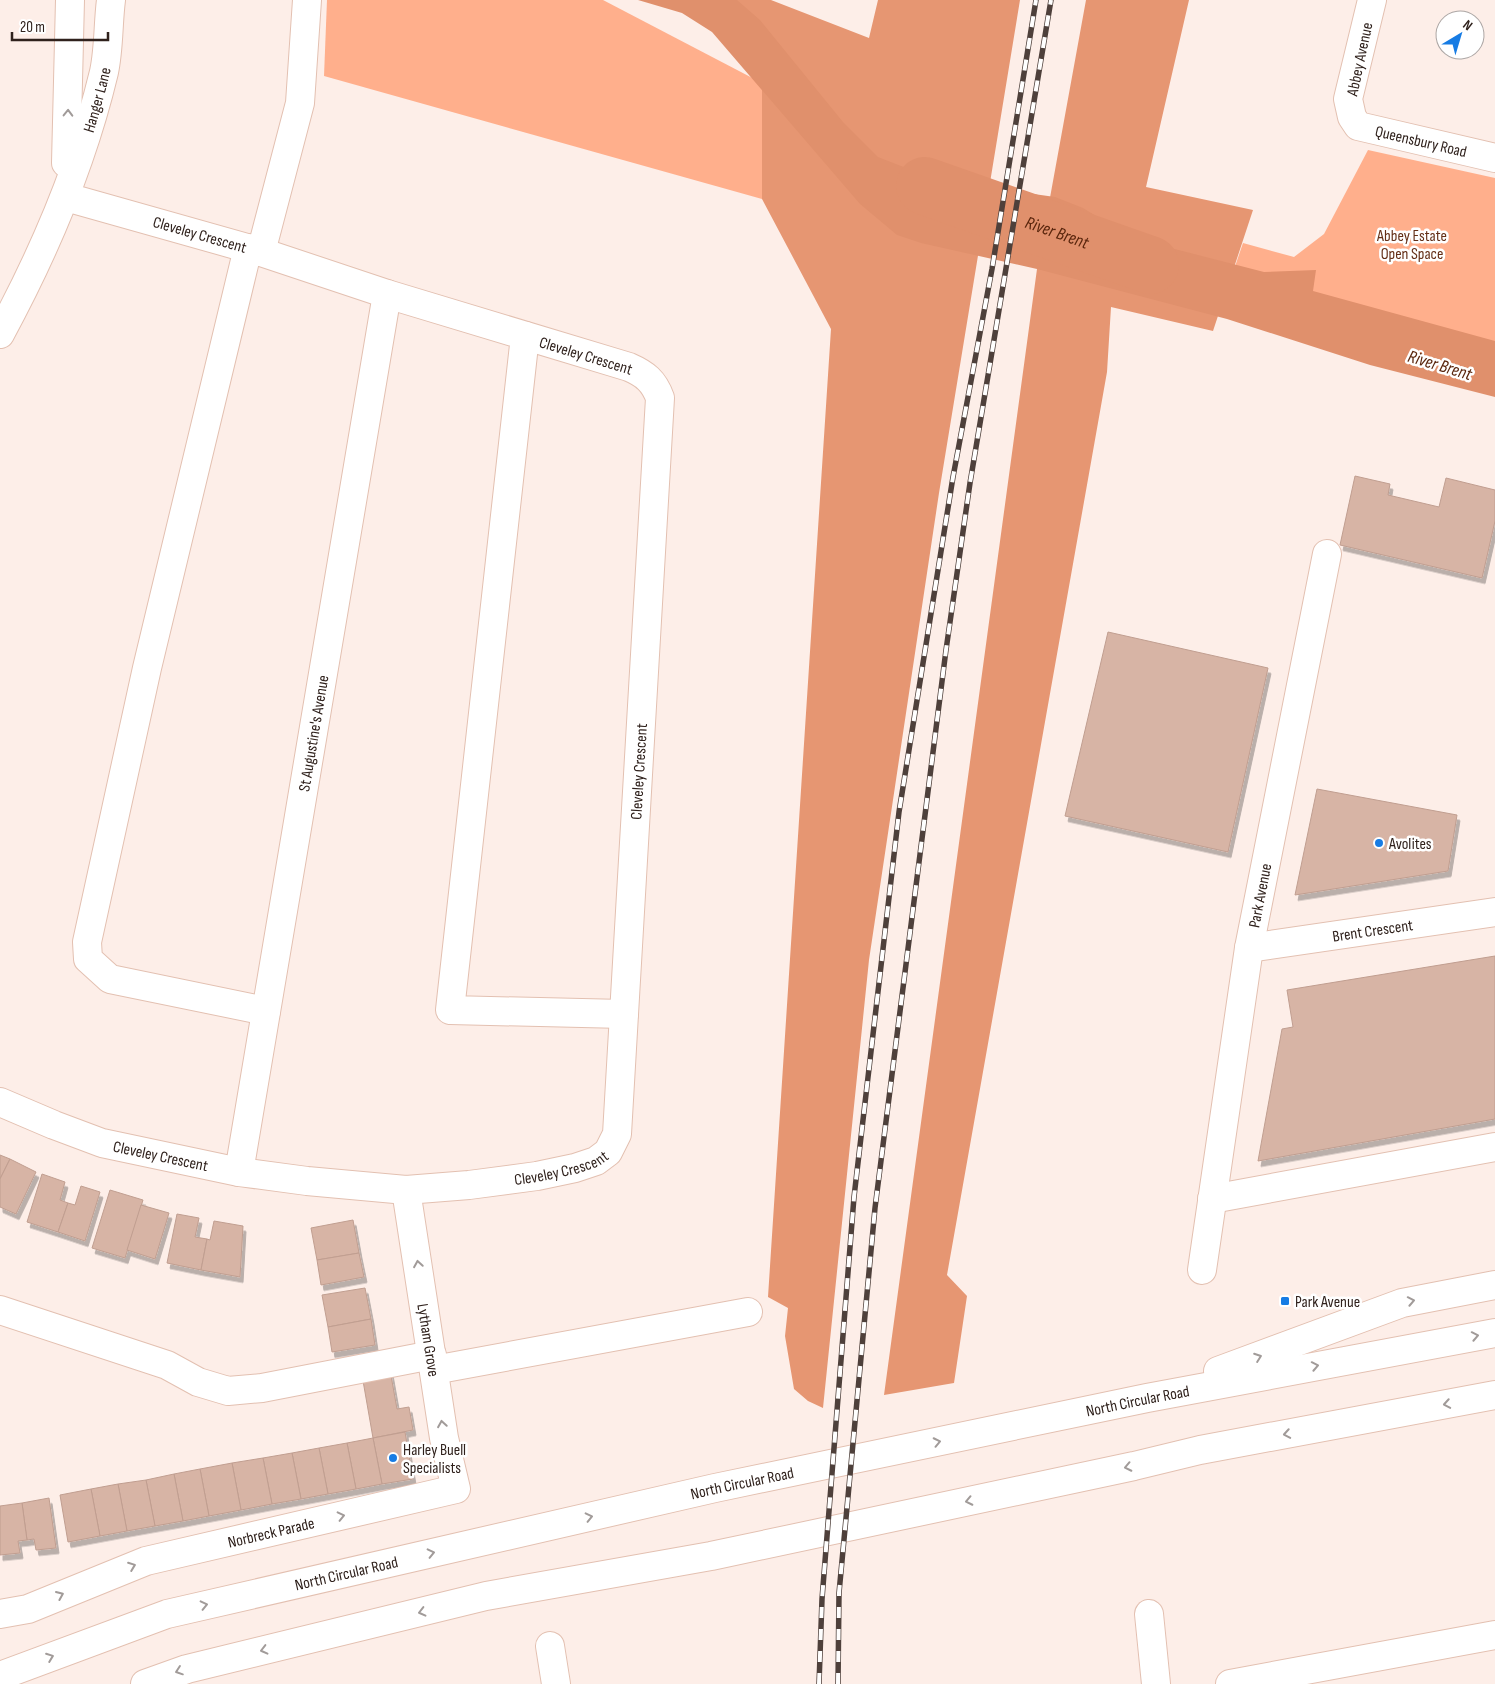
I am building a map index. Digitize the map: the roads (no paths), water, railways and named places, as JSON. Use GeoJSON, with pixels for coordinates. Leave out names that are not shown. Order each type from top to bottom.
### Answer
{"type":"FeatureCollection","features":[{"type":"Feature","properties":{"kind":"main road","name":"Hanger Lane"},"geometry":{"type":"LineString","coordinates":[[66,197],[70,0]]}},
{"type":"Feature","properties":{"kind":"main road","name":"Hanger Lane"},"geometry":{"type":"LineString","coordinates":[[0,334],[34,272],[66,197],[104,71],[111,0]]}},
{"type":"Feature","properties":{"kind":"main road"},"geometry":{"type":"LineString","coordinates":[[266,1011],[110,979],[88,959],[87,942],[147,668],[254,250],[300,104],[306,0]]}},
{"type":"Feature","properties":{"kind":"main road","name":"Abbey Avenue"},"geometry":{"type":"LineString","coordinates":[[1352,117],[1348,99],[1372,0]]}},
{"type":"Feature","properties":{"kind":"main road","name":"Queensbury Road"},"geometry":{"type":"LineString","coordinates":[[1352,117],[1358,126],[1495,158]]}},
{"type":"Feature","properties":{"kind":"main road","name":"Cleveley Crescent"},"geometry":{"type":"LineString","coordinates":[[0,1102],[54,1125],[102,1142],[240,1172],[406,1190],[469,1185],[538,1176],[589,1163],[608,1152],[617,1134],[660,398],[655,383],[643,373],[387,294],[254,250],[66,197]]}},
{"type":"Feature","properties":{"kind":"main road","name":"St Augustine's Avenue"},"geometry":{"type":"LineString","coordinates":[[240,1172],[387,294]]}},
{"type":"Feature","properties":{"kind":"main road"},"geometry":{"type":"LineString","coordinates":[[525,336],[450,1010],[624,1014]]}},
{"type":"Feature","properties":{"kind":"main road","name":"Park Avenue"},"geometry":{"type":"LineString","coordinates":[[1202,1270],[1249,948],[1327,554]]}},
{"type":"Feature","properties":{"kind":"main road","name":"Brent Crescent"},"geometry":{"type":"LineString","coordinates":[[1249,948],[1495,912]]}},
{"type":"Feature","properties":{"kind":"main road"},"geometry":{"type":"LineString","coordinates":[[1212,1199],[1495,1147]]}},
{"type":"Feature","properties":{"kind":"main road","name":"Lytham Grove"},"geometry":{"type":"LineString","coordinates":[[406,1190],[444,1438],[456,1489]]}},
{"type":"Feature","properties":{"kind":"main road"},"geometry":{"type":"LineString","coordinates":[[1147,1398],[1402,1303],[1495,1285]]}},
{"type":"Feature","properties":{"kind":"main road"},"geometry":{"type":"LineString","coordinates":[[0,1310],[167,1365],[198,1382],[228,1391],[262,1388],[433,1363],[748,1312]]}},
{"type":"Feature","properties":{"kind":"main road","name":"North Circular Road"},"geometry":{"type":"LineString","coordinates":[[0,1676],[167,1614],[714,1488],[1147,1398],[1495,1333]]}},
{"type":"Feature","properties":{"kind":"main road"},"geometry":{"type":"LineString","coordinates":[[145,1684],[187,1668],[486,1596],[711,1556],[1134,1466],[1200,1450],[1495,1395]]}},
{"type":"Feature","properties":{"kind":"main road","name":"Norbreck Parade"},"geometry":{"type":"LineString","coordinates":[[0,1614],[28,1609],[87,1583],[146,1561],[456,1489]]}},
{"type":"Feature","properties":{"kind":"main road"},"geometry":{"type":"LineString","coordinates":[[1149,1614],[1156,1684]]}},
{"type":"Feature","properties":{"kind":"main road"},"geometry":{"type":"LineString","coordinates":[[1230,1684],[1495,1635]]}},
{"type":"Feature","properties":{"kind":"main road"},"geometry":{"type":"LineString","coordinates":[[550,1646],[556,1684]]}},
{"type":"Feature","properties":{"kind":"water"},"geometry":{"type":"Polygon","coordinates":[[[638,0],[737,0],[760,20],[843,122],[878,157],[937,180],[1055,197],[1083,208],[1132,238],[1264,272],[1316,270],[1313,291],[1495,341],[1495,397],[1370,365],[1227,319],[1037,269],[921,243],[897,235],[860,204],[712,32],[682,13],[638,0]],[[896,184],[917,203],[938,213],[985,221],[1055,237],[1083,240],[1095,238],[1086,230],[1063,222],[1006,214],[936,199],[896,184]]]}},
{"type":"Feature","properties":{"kind":"waterway","name":"River Brent"},"geometry":{"type":"LineString","coordinates":[[925,186],[1150,265]]}},
{"type":"Feature","properties":{"kind":"railway"},"geometry":{"type":"LineString","coordinates":[[819,1684],[822,1599],[854,1197],[899,812],[953,477],[992,269],[1036,0]]}},
{"type":"Feature","properties":{"kind":"railway"},"geometry":{"type":"LineString","coordinates":[[838,1684],[839,1593],[875,1208],[946,650],[970,483],[1051,0]]}},
{"type":"Feature","properties":{"kind":"place","name":"Avolites"},"geometry":{"type":"Point","coordinates":[1379,843]}},
{"type":"Feature","properties":{"kind":"place","name":"Park Avenue"},"geometry":{"type":"Point","coordinates":[1285,1301]}},
{"type":"Feature","properties":{"kind":"place","name":"Harley Buell Specialists"},"geometry":{"type":"Point","coordinates":[393,1458]}},
{"type":"Feature","properties":{"kind":"park label","name":"Abbey Estate Open Space"},"geometry":{"type":"Point","coordinates":[1412,244]}}]}
